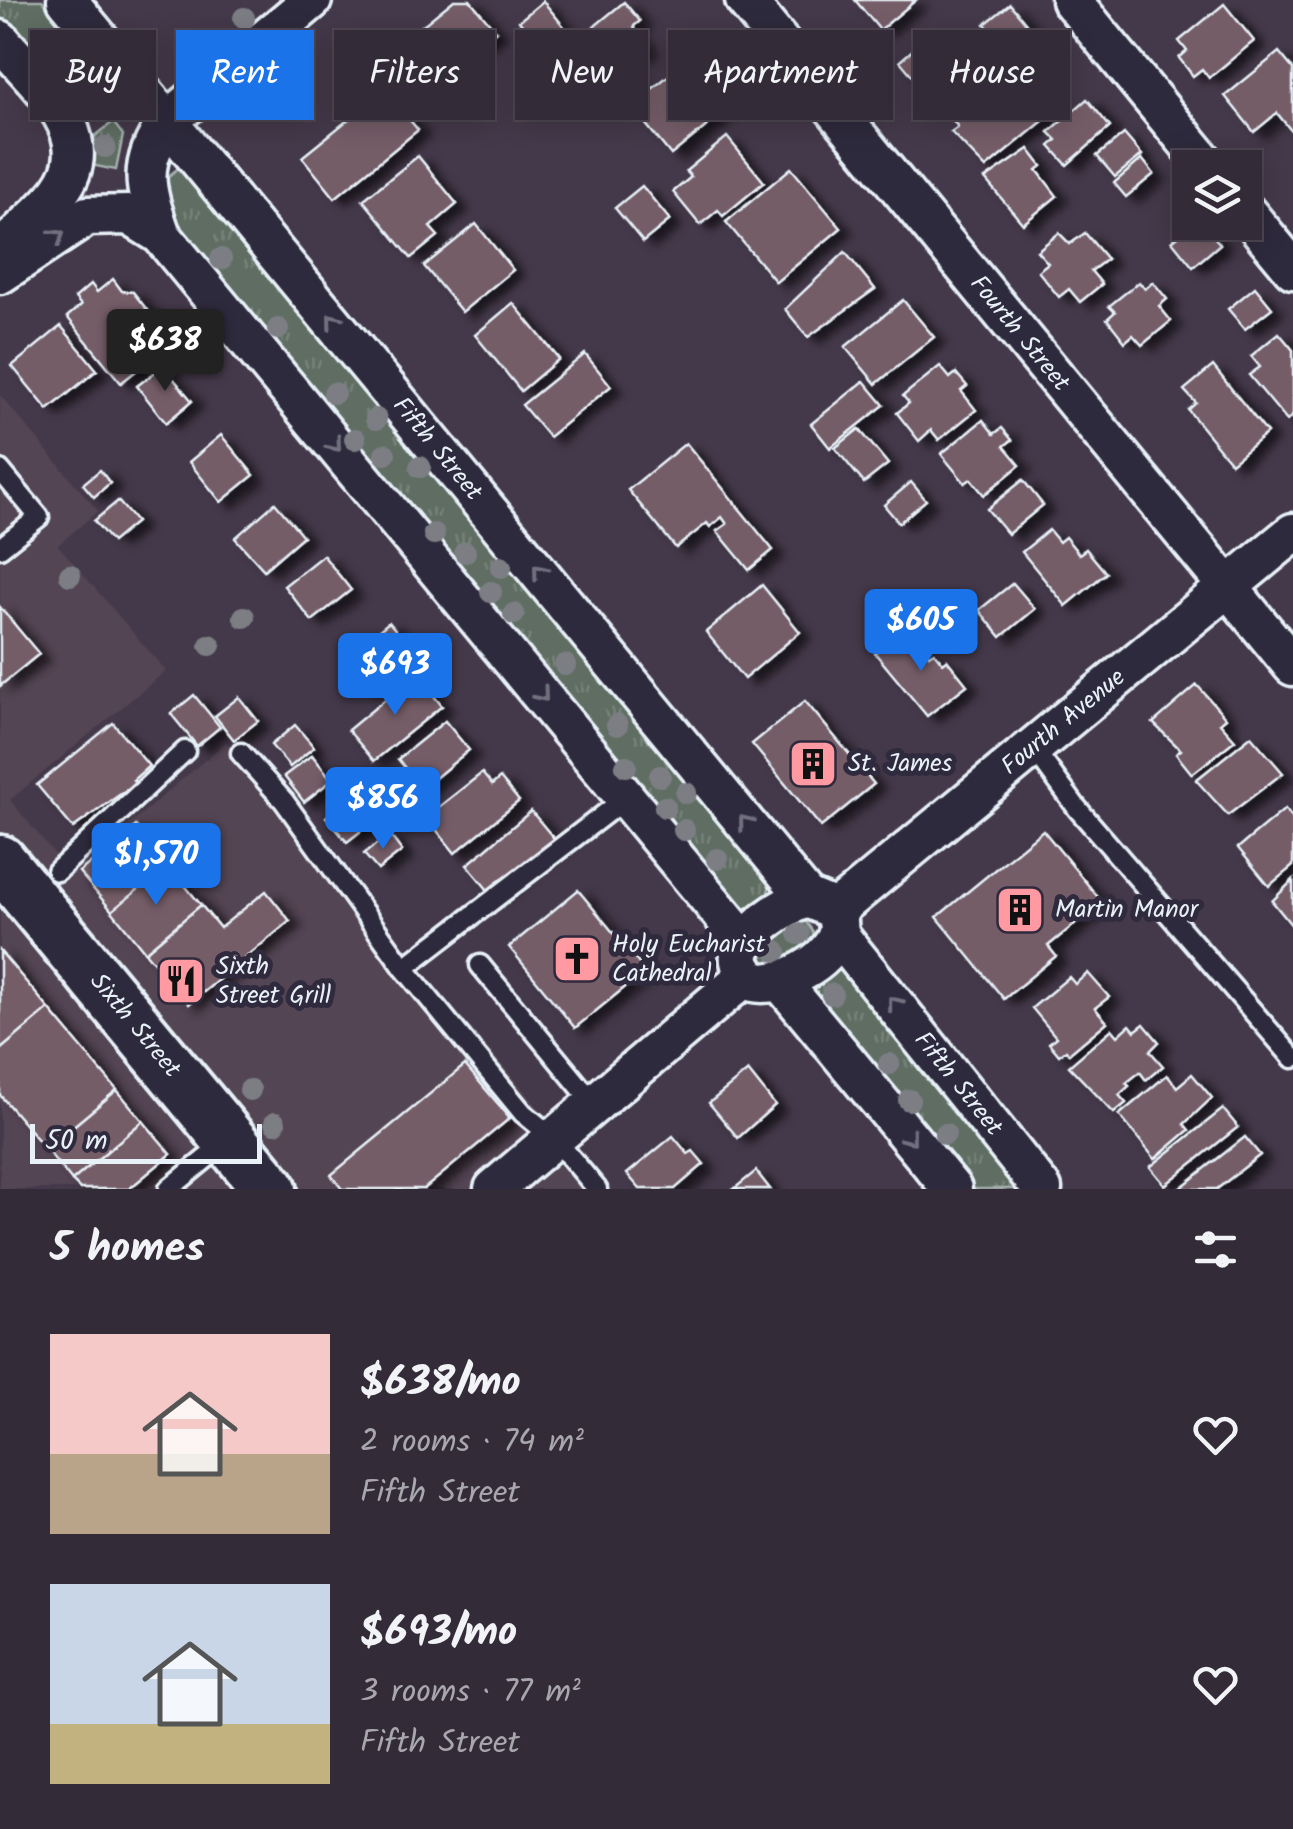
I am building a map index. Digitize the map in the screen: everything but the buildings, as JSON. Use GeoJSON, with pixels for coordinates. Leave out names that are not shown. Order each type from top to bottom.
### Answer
{"type":"FeatureCollection","features":[{"type":"Feature","properties":{"kind":"street","name":"Fifth Street"},"geometry":{"type":"LineString","coordinates":[[67,0],[827,914],[1042,1189]]}},
{"type":"Feature","properties":{"kind":"street"},"geometry":{"type":"LineString","coordinates":[[312,0],[168,121],[150,146],[146,164],[148,200],[162,234],[627,797],[758,966],[952,1189]]}},
{"type":"Feature","properties":{"kind":"street","name":"Fourth Street"},"geometry":{"type":"LineString","coordinates":[[746,0],[1293,666]]}},
{"type":"Feature","properties":{"kind":"street"},"geometry":{"type":"LineString","coordinates":[[1070,0],[1194,150]]}},
{"type":"Feature","properties":{"kind":"street"},"geometry":{"type":"LineString","coordinates":[[0,40],[67,121],[76,141],[73,165],[60,190],[0,254]]}},
{"type":"Feature","properties":{"kind":"street"},"geometry":{"type":"LineString","coordinates":[[0,274],[88,216],[120,213],[162,234]]}},
{"type":"Feature","properties":{"kind":"street"},"geometry":{"type":"LineString","coordinates":[[1262,232],[1293,269]]}},
{"type":"Feature","properties":{"kind":"street","name":"Fourth Avenue"},"geometry":{"type":"LineString","coordinates":[[827,914],[1034,749],[1293,533]]}},
{"type":"Feature","properties":{"kind":"street","name":"Sixth Street"},"geometry":{"type":"LineString","coordinates":[[0,862],[270,1189]]}},
{"type":"Feature","properties":{"kind":"street"},"geometry":{"type":"LineString","coordinates":[[494,1189],[758,966],[792,902],[827,914],[829,949],[758,966]]}},
{"type":"Feature","properties":{"kind":"lane"},"geometry":{"type":"LineString","coordinates":[[0,470],[38,517],[0,548]]}},
{"type":"Feature","properties":{"kind":"lane"},"geometry":{"type":"LineString","coordinates":[[1034,749],[1077,808],[1293,1058]]}},
{"type":"Feature","properties":{"kind":"lane"},"geometry":{"type":"LineString","coordinates":[[57,871],[186,750]]}},
{"type":"Feature","properties":{"kind":"lane"},"geometry":{"type":"LineString","coordinates":[[242,753],[284,801],[390,943],[404,968],[523,1113],[556,1140],[597,1189]]}},
{"type":"Feature","properties":{"kind":"lane"},"geometry":{"type":"LineString","coordinates":[[404,968],[627,797]]}},
{"type":"Feature","properties":{"kind":"lane"},"geometry":{"type":"LineString","coordinates":[[480,964],[596,1106]]}},
{"type":"Feature","properties":{"kind":"lane"},"geometry":{"type":"LineString","coordinates":[[169,1189],[230,1140]]}},
{"type":"Feature","properties":{"kind":"shaded area"},"geometry":{"type":"Polygon","coordinates":[[[0,395],[98,511],[58,545],[166,671],[10,800],[71,874],[226,742],[608,1189],[0,1189],[0,395]]]}},
{"type":"Feature","properties":{"kind":"green space"},"geometry":{"type":"Polygon","coordinates":[[[0,0],[42,0],[66,30],[30,30],[30,55],[0,19],[0,0]]]}},
{"type":"Feature","properties":{"kind":"green space"},"geometry":{"type":"Polygon","coordinates":[[[113,122],[123,135],[116,170],[91,165],[90,140],[113,122]]]}},
{"type":"Feature","properties":{"kind":"green space"},"geometry":{"type":"Polygon","coordinates":[[[181,166],[771,879],[767,897],[749,914],[738,913],[169,228],[156,186],[181,166]]]}},
{"type":"Feature","properties":{"kind":"green space"},"geometry":{"type":"Polygon","coordinates":[[[803,918],[814,933],[809,946],[785,966],[768,965],[762,959],[764,942],[803,918]]]}},
{"type":"Feature","properties":{"kind":"green space"},"geometry":{"type":"Polygon","coordinates":[[[833,968],[846,972],[1025,1189],[959,1189],[805,991],[833,968]]]}},
{"type":"Feature","properties":{"kind":"place","name":"St. James"},"geometry":{"type":"Point","coordinates":[813,764]}},
{"type":"Feature","properties":{"kind":"place","name":"Martin Manor"},"geometry":{"type":"Point","coordinates":[1020,910]}},
{"type":"Feature","properties":{"kind":"place","name":"Holy Eucharist Cathedral"},"geometry":{"type":"Point","coordinates":[577,959]}},
{"type":"Feature","properties":{"kind":"place","name":"Sixth Street Grill"},"geometry":{"type":"Point","coordinates":[181,981]}}]}
